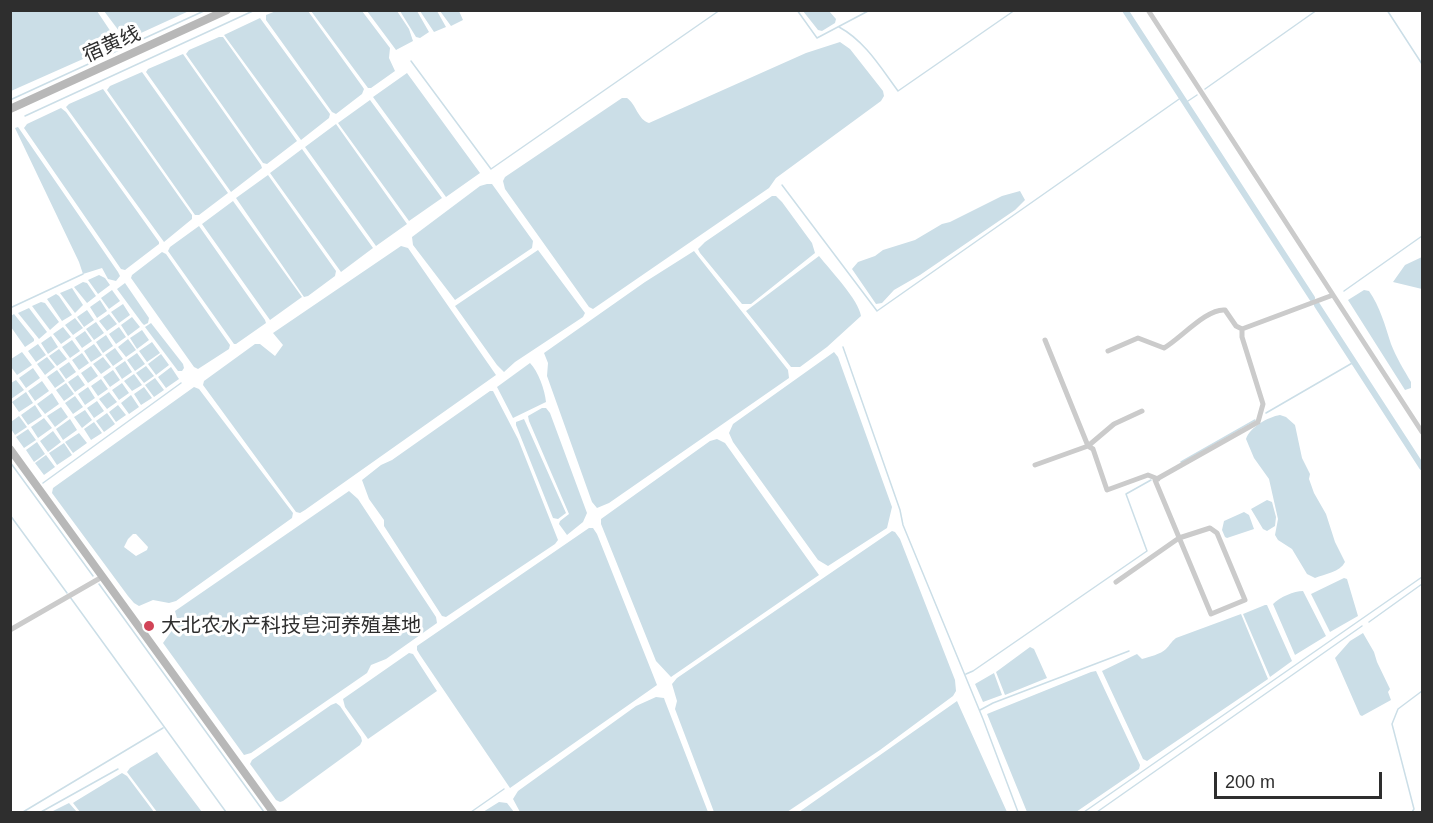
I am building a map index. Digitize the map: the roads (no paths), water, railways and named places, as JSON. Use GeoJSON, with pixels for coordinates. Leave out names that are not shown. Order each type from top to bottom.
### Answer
{"type":"FeatureCollection","features":[{"type":"Feature","properties":{"kind":"street","name":"宿黄线"},"geometry":{"type":"LineString","coordinates":[[10,109],[227,10]]}},
{"type":"Feature","properties":{"kind":"street"},"geometry":{"type":"LineString","coordinates":[[1148,10],[1422,432]]}},
{"type":"Feature","properties":{"kind":"street"},"geometry":{"type":"LineString","coordinates":[[1108,351],[1138,338],[1164,348],[1219,309],[1225,310],[1236,326],[1242,329],[1333,295]]}},
{"type":"Feature","properties":{"kind":"street"},"geometry":{"type":"LineString","coordinates":[[1116,582],[1179,538],[1210,528],[1215,530],[1245,600],[1211,614],[1179,538],[1155,480],[1258,422],[1263,404],[1242,337],[1242,329]]}},
{"type":"Feature","properties":{"kind":"street"},"geometry":{"type":"LineString","coordinates":[[1045,339],[1088,446],[1093,449],[1107,489],[1148,475],[1158,479]]}},
{"type":"Feature","properties":{"kind":"street"},"geometry":{"type":"LineString","coordinates":[[1035,465],[1088,446],[1114,424],[1142,411]]}},
{"type":"Feature","properties":{"kind":"street"},"geometry":{"type":"LineString","coordinates":[[10,449],[273,813]]}},
{"type":"Feature","properties":{"kind":"street"},"geometry":{"type":"LineString","coordinates":[[10,630],[102,577]]}},
{"type":"Feature","properties":{"kind":"waterway"},"geometry":{"type":"LineString","coordinates":[[10,100],[206,10]]}},
{"type":"Feature","properties":{"kind":"waterway"},"geometry":{"type":"LineString","coordinates":[[25,116],[255,10]]}},
{"type":"Feature","properties":{"kind":"waterway"},"geometry":{"type":"LineString","coordinates":[[411,61],[491,169],[720,10]]}},
{"type":"Feature","properties":{"kind":"waterway"},"geometry":{"type":"LineString","coordinates":[[797,10],[817,38],[870,10]]}},
{"type":"Feature","properties":{"kind":"waterway"},"geometry":{"type":"LineString","coordinates":[[839,27],[865,47],[898,91],[1015,10]]}},
{"type":"Feature","properties":{"kind":"waterway"},"geometry":{"type":"LineString","coordinates":[[1125,10],[1312,298]]}},
{"type":"Feature","properties":{"kind":"waterway"},"geometry":{"type":"LineString","coordinates":[[1205,89],[1317,10]]}},
{"type":"Feature","properties":{"kind":"waterway"},"geometry":{"type":"LineString","coordinates":[[1387,10],[1422,64]]}},
{"type":"Feature","properties":{"kind":"waterway"},"geometry":{"type":"LineString","coordinates":[[1185,103],[1197,95]]}},
{"type":"Feature","properties":{"kind":"waterway"},"geometry":{"type":"LineString","coordinates":[[782,185],[877,311],[1182,97]]}},
{"type":"Feature","properties":{"kind":"waterway"},"geometry":{"type":"LineString","coordinates":[[1344,291],[1422,236]]}},
{"type":"Feature","properties":{"kind":"waterway"},"geometry":{"type":"LineString","coordinates":[[10,308],[83,274]]}},
{"type":"Feature","properties":{"kind":"waterway"},"geometry":{"type":"LineString","coordinates":[[1317,305],[1422,467]]}},
{"type":"Feature","properties":{"kind":"waterway"},"geometry":{"type":"LineString","coordinates":[[843,347],[900,510],[903,525],[983,719],[1018,812]]}},
{"type":"Feature","properties":{"kind":"waterway"},"geometry":{"type":"LineString","coordinates":[[1266,413],[1354,362]]}},
{"type":"Feature","properties":{"kind":"waterway"},"geometry":{"type":"LineString","coordinates":[[43,483],[181,383]]}},
{"type":"Feature","properties":{"kind":"waterway"},"geometry":{"type":"LineString","coordinates":[[1181,462],[1255,420]]}},
{"type":"Feature","properties":{"kind":"waterway"},"geometry":{"type":"LineString","coordinates":[[10,462],[93,576]]}},
{"type":"Feature","properties":{"kind":"waterway"},"geometry":{"type":"LineString","coordinates":[[966,674],[1147,551],[1126,494],[1151,480]]}},
{"type":"Feature","properties":{"kind":"waterway"},"geometry":{"type":"LineString","coordinates":[[10,515],[67,593]]}},
{"type":"Feature","properties":{"kind":"waterway"},"geometry":{"type":"LineString","coordinates":[[1084,812],[1422,577]]}},
{"type":"Feature","properties":{"kind":"waterway"},"geometry":{"type":"LineString","coordinates":[[99,584],[264,812]]}},
{"type":"Feature","properties":{"kind":"waterway"},"geometry":{"type":"LineString","coordinates":[[1369,622],[1422,584]]}},
{"type":"Feature","properties":{"kind":"waterway"},"geometry":{"type":"LineString","coordinates":[[70,597],[226,812]]}},
{"type":"Feature","properties":{"kind":"waterway"},"geometry":{"type":"LineString","coordinates":[[1097,812],[1362,626]]}},
{"type":"Feature","properties":{"kind":"waterway"},"geometry":{"type":"LineString","coordinates":[[980,710],[1129,651]]}},
{"type":"Feature","properties":{"kind":"waterway"},"geometry":{"type":"LineString","coordinates":[[1412,812],[1414,809],[1392,724],[1398,709],[1422,691]]}},
{"type":"Feature","properties":{"kind":"waterway"},"geometry":{"type":"LineString","coordinates":[[23,812],[163,728]]}},
{"type":"Feature","properties":{"kind":"waterway"},"geometry":{"type":"LineString","coordinates":[[41,812],[118,769]]}},
{"type":"Feature","properties":{"kind":"waterway"},"geometry":{"type":"LineString","coordinates":[[471,812],[504,789]]}},
{"type":"Feature","properties":{"kind":"place","name":"大北农水产科技皂河养殖基地"},"geometry":{"type":"Point","coordinates":[149,626]}}]}
